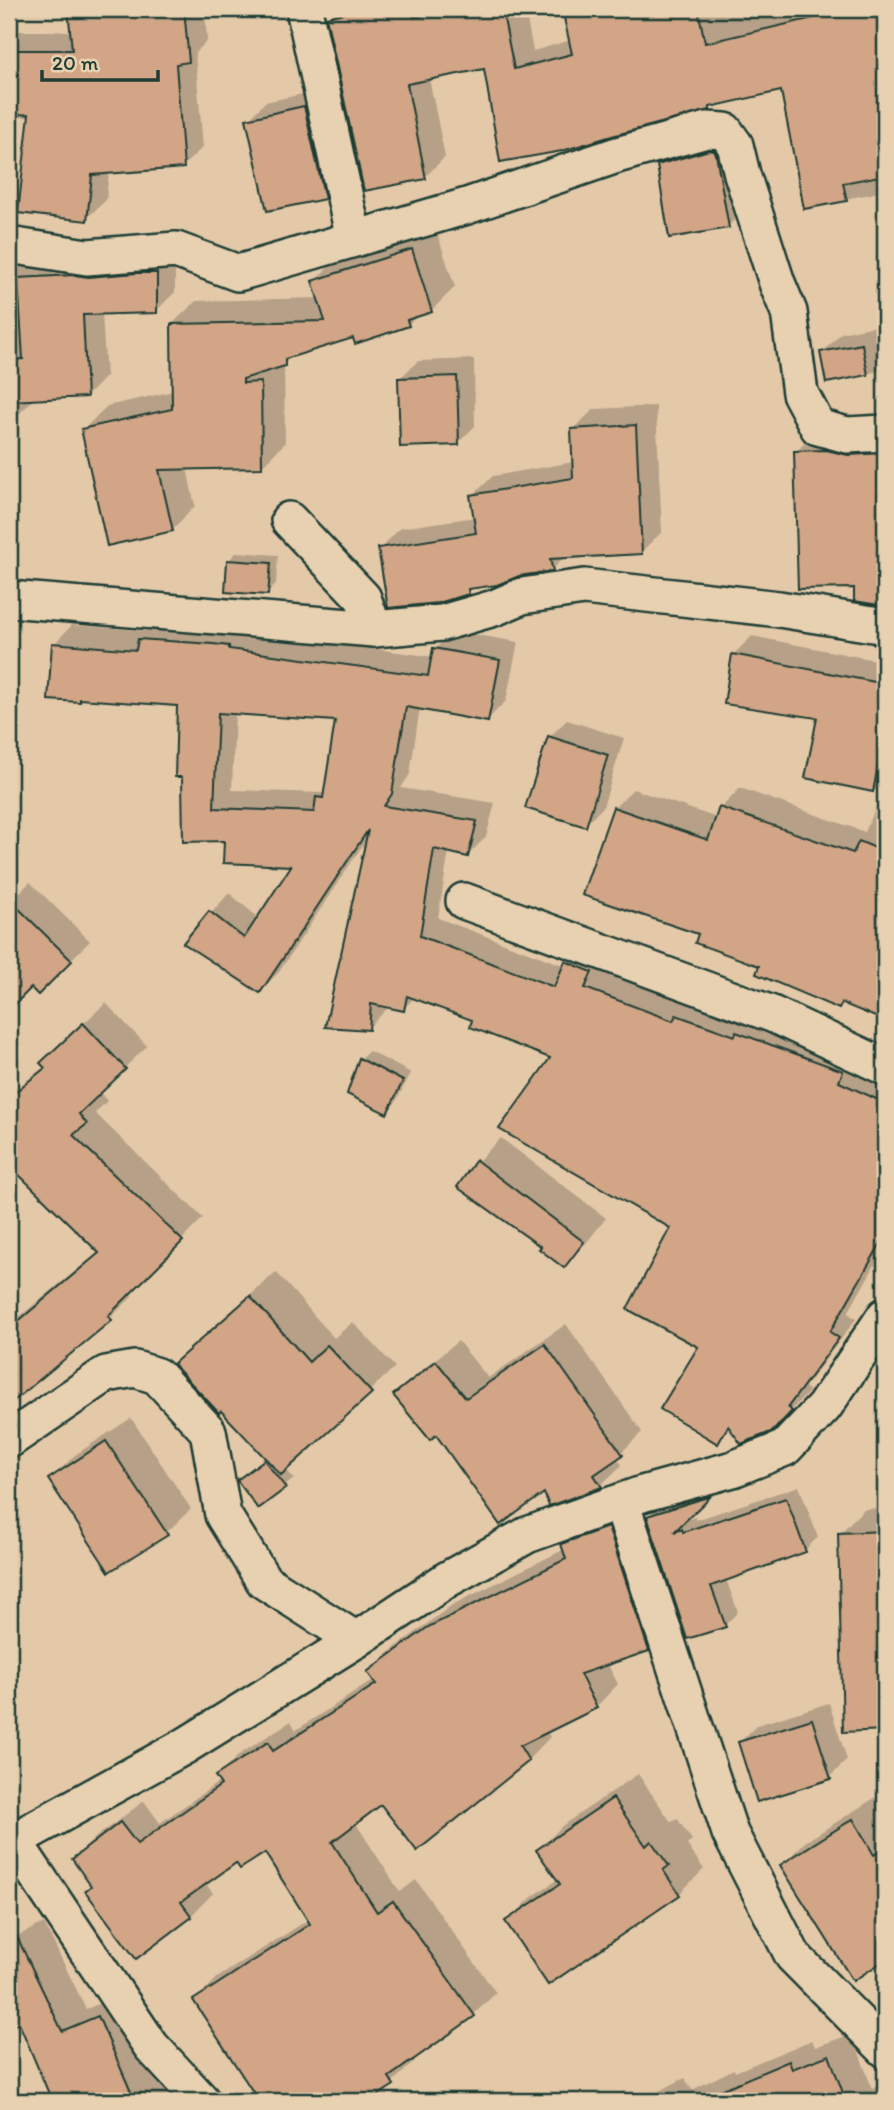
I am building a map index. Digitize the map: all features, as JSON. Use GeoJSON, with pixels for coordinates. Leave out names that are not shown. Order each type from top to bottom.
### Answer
{"type":"FeatureCollection","features":[{"type":"Feature","properties":{"kind":"street"},"geometry":{"type":"LineString","coordinates":[[304,9],[354,239]]}},
{"type":"Feature","properties":{"kind":"street"},"geometry":{"type":"LineString","coordinates":[[9,245],[88,257],[176,250],[238,273],[467,206],[617,155],[707,130],[725,131],[735,145],[777,283],[789,312],[800,393],[818,427],[847,435],[885,433]]}},
{"type":"Feature","properties":{"kind":"street"},"geometry":{"type":"LineString","coordinates":[[289,520],[363,598],[374,629]]}},
{"type":"Feature","properties":{"kind":"street"},"geometry":{"type":"LineString","coordinates":[[9,599],[374,629],[442,623],[494,608],[522,596],[584,587],[779,609],[885,626]]}},
{"type":"Feature","properties":{"kind":"street"},"geometry":{"type":"LineString","coordinates":[[464,901],[772,1014],[885,1067]]}},
{"type":"Feature","properties":{"kind":"street"},"geometry":{"type":"LineString","coordinates":[[202,2101],[151,2046],[10,1839],[185,1746],[356,1640],[448,1579],[527,1535],[621,1502],[733,1469],[785,1448],[824,1407],[885,1316]]}},
{"type":"Feature","properties":{"kind":"street"},"geometry":{"type":"LineString","coordinates":[[9,1440],[106,1374],[135,1368],[157,1376],[208,1431],[223,1515],[264,1581],[356,1640]]}},
{"type":"Feature","properties":{"kind":"street"},"geometry":{"type":"LineString","coordinates":[[621,1502],[730,1833],[793,1956],[885,2049]]}},
{"type":"Feature","properties":{"kind":"building"},"geometry":{"type":"Polygon","coordinates":[[[68,9],[184,9],[189,62],[176,64],[184,168],[92,175],[87,221],[18,213],[29,114],[9,115],[9,50],[72,50],[68,9]]]}},
{"type":"Feature","properties":{"kind":"building"},"geometry":{"type":"Polygon","coordinates":[[[362,9],[412,9],[414,17],[457,9],[502,9],[514,69],[572,54],[562,9],[698,9],[705,43],[835,13],[835,9],[885,9],[885,175],[843,183],[847,201],[804,209],[781,91],[710,107],[710,110],[562,151],[500,162],[484,69],[407,84],[426,179],[364,191],[326,17],[362,9]]]}},
{"type":"Feature","properties":{"kind":"building"},"geometry":{"type":"Polygon","coordinates":[[[304,106],[325,199],[267,211],[246,119],[304,106]]]}},
{"type":"Feature","properties":{"kind":"building"},"geometry":{"type":"Polygon","coordinates":[[[709,150],[716,154],[729,228],[669,238],[657,165],[709,150]]]}},
{"type":"Feature","properties":{"kind":"building"},"geometry":{"type":"Polygon","coordinates":[[[412,249],[432,312],[407,320],[409,326],[355,344],[353,338],[285,359],[285,366],[243,379],[243,383],[261,382],[262,468],[159,470],[173,531],[107,546],[81,429],[172,409],[171,324],[325,321],[312,281],[412,249]]]}},
{"type":"Feature","properties":{"kind":"building"},"geometry":{"type":"Polygon","coordinates":[[[157,273],[157,313],[83,315],[87,397],[9,401],[9,360],[23,359],[18,278],[157,273]]]}},
{"type":"Feature","properties":{"kind":"building"},"geometry":{"type":"Polygon","coordinates":[[[862,344],[868,375],[826,383],[820,352],[862,344]]]}},
{"type":"Feature","properties":{"kind":"building"},"geometry":{"type":"Polygon","coordinates":[[[457,376],[459,445],[400,447],[398,378],[457,376]]]}},
{"type":"Feature","properties":{"kind":"building"},"geometry":{"type":"Polygon","coordinates":[[[636,425],[642,554],[550,559],[553,571],[519,576],[497,585],[468,589],[469,594],[438,603],[388,608],[378,548],[476,533],[470,495],[573,478],[571,429],[636,425]]]}},
{"type":"Feature","properties":{"kind":"building"},"geometry":{"type":"Polygon","coordinates":[[[826,450],[848,455],[885,453],[885,606],[854,601],[854,588],[798,589],[794,451],[826,450]]]}},
{"type":"Feature","properties":{"kind":"building"},"geometry":{"type":"Polygon","coordinates":[[[227,560],[271,563],[268,595],[225,592],[227,560]]]}},
{"type":"Feature","properties":{"kind":"building"},"geometry":{"type":"Polygon","coordinates":[[[138,639],[213,644],[229,646],[229,649],[428,676],[433,648],[500,660],[488,722],[406,707],[392,794],[384,806],[477,821],[468,857],[434,849],[420,936],[554,987],[565,961],[592,972],[585,988],[673,1021],[676,1015],[735,1036],[736,1032],[843,1071],[839,1082],[885,1103],[885,1236],[830,1332],[839,1338],[788,1407],[792,1411],[773,1431],[741,1444],[728,1426],[718,1444],[660,1409],[698,1347],[627,1309],[670,1228],[499,1129],[550,1058],[470,1027],[472,1020],[407,996],[404,1011],[371,1004],[369,1030],[325,1027],[368,830],[260,993],[183,943],[209,911],[244,938],[291,866],[223,863],[224,841],[183,842],[182,777],[175,777],[177,706],[80,699],[80,702],[48,700],[52,643],[136,650],[138,639]],[[218,713],[214,808],[314,812],[316,797],[323,798],[335,721],[218,713]]]}},
{"type":"Feature","properties":{"kind":"building"},"geometry":{"type":"Polygon","coordinates":[[[732,654],[885,684],[885,729],[873,792],[805,778],[817,718],[724,704],[732,654]]]}},
{"type":"Feature","properties":{"kind":"building"},"geometry":{"type":"Polygon","coordinates":[[[548,736],[608,755],[586,827],[525,808],[548,736]]]}},
{"type":"Feature","properties":{"kind":"building"},"geometry":{"type":"Polygon","coordinates":[[[613,807],[708,840],[719,807],[853,853],[859,841],[885,852],[885,1021],[842,1003],[839,1009],[756,974],[759,966],[695,943],[698,934],[582,895],[613,807]]]}},
{"type":"Feature","properties":{"kind":"building"},"geometry":{"type":"Polygon","coordinates":[[[9,899],[72,961],[38,995],[31,988],[9,1010],[9,899]]]}},
{"type":"Feature","properties":{"kind":"building"},"geometry":{"type":"Polygon","coordinates":[[[83,1023],[126,1069],[79,1114],[87,1124],[73,1135],[183,1241],[108,1316],[112,1320],[9,1405],[9,1329],[99,1253],[9,1165],[9,1097],[45,1068],[40,1063],[83,1023]]]}},
{"type":"Feature","properties":{"kind":"building"},"geometry":{"type":"Polygon","coordinates":[[[359,1058],[403,1081],[387,1114],[347,1094],[359,1058]]]}},
{"type":"Feature","properties":{"kind":"building"},"geometry":{"type":"Polygon","coordinates":[[[476,1160],[584,1242],[564,1268],[539,1249],[541,1247],[457,1187],[476,1160]]]}},
{"type":"Feature","properties":{"kind":"building"},"geometry":{"type":"Polygon","coordinates":[[[250,1296],[309,1362],[327,1345],[372,1393],[281,1475],[173,1364],[250,1296]]]}},
{"type":"Feature","properties":{"kind":"building"},"geometry":{"type":"Polygon","coordinates":[[[545,1344],[623,1455],[594,1475],[602,1487],[549,1506],[544,1493],[500,1525],[436,1435],[430,1440],[393,1395],[436,1361],[466,1398],[545,1344]]]}},
{"type":"Feature","properties":{"kind":"building"},"geometry":{"type":"Polygon","coordinates":[[[106,1441],[168,1535],[109,1572],[48,1479],[106,1441]]]}},
{"type":"Feature","properties":{"kind":"building"},"geometry":{"type":"Polygon","coordinates":[[[264,1460],[286,1488],[258,1509],[237,1480],[264,1460]]]}},
{"type":"Feature","properties":{"kind":"building"},"geometry":{"type":"Polygon","coordinates":[[[711,1496],[674,1532],[682,1529],[683,1532],[786,1498],[806,1552],[711,1586],[726,1627],[687,1639],[647,1516],[711,1496]]]}},
{"type":"Feature","properties":{"kind":"building"},"geometry":{"type":"Polygon","coordinates":[[[608,1527],[649,1651],[580,1674],[597,1708],[520,1746],[529,1761],[417,1851],[381,1805],[332,1842],[377,1912],[393,1901],[475,2016],[389,2077],[394,2085],[369,2101],[259,2101],[193,2000],[310,1924],[265,1853],[240,1869],[236,1863],[181,1902],[192,1917],[136,1959],[85,1891],[91,1886],[72,1859],[120,1822],[137,1844],[221,1785],[215,1776],[268,1742],[273,1751],[376,1684],[367,1672],[428,1627],[566,1559],[561,1544],[608,1527]]]}},
{"type":"Feature","properties":{"kind":"building"},"geometry":{"type":"Polygon","coordinates":[[[885,1531],[885,1730],[843,1732],[838,1533],[885,1531]]]}},
{"type":"Feature","properties":{"kind":"building"},"geometry":{"type":"Polygon","coordinates":[[[812,1719],[831,1779],[757,1802],[738,1742],[812,1719]]]}},
{"type":"Feature","properties":{"kind":"building"},"geometry":{"type":"Polygon","coordinates":[[[613,1798],[646,1846],[651,1841],[669,1866],[663,1870],[680,1895],[548,1985],[505,1921],[560,1884],[536,1850],[613,1798]]]}},
{"type":"Feature","properties":{"kind":"building"},"geometry":{"type":"Polygon","coordinates":[[[853,1819],[874,1855],[885,1849],[885,1960],[853,1981],[780,1865],[853,1819]]]}},
{"type":"Feature","properties":{"kind":"building"},"geometry":{"type":"Polygon","coordinates":[[[9,1920],[62,2031],[98,2016],[135,2101],[52,2101],[19,2023],[9,2028],[9,1920]]]}},
{"type":"Feature","properties":{"kind":"building"},"geometry":{"type":"Polygon","coordinates":[[[829,2055],[846,2101],[695,2101],[789,2061],[792,2069],[829,2055]]]}}]}
